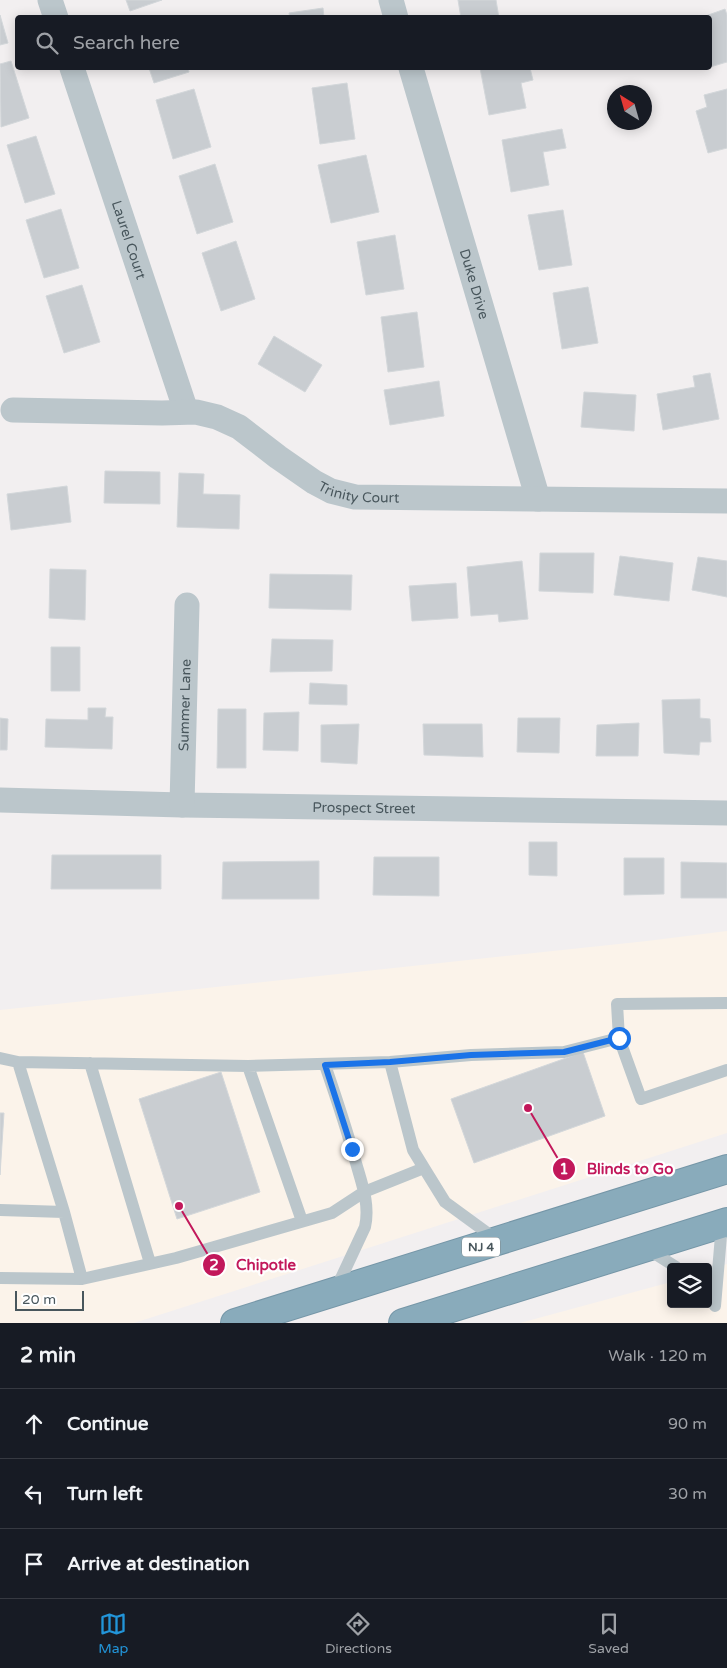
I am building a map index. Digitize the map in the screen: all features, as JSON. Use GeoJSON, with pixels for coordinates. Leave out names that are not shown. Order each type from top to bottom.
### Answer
{"type":"FeatureCollection","features":[{"type":"Feature","properties":{"kind":"highway","name":"NJ 4"},"geometry":{"type":"LineString","coordinates":[[235,1323],[727,1169]]}},
{"type":"Feature","properties":{"kind":"highway"},"geometry":{"type":"LineString","coordinates":[[403,1323],[724,1223]]}},
{"type":"Feature","properties":{"kind":"street"},"geometry":{"type":"LineString","coordinates":[[50,0],[55,15]]}},
{"type":"Feature","properties":{"kind":"street"},"geometry":{"type":"LineString","coordinates":[[391,0],[395,15]]}},
{"type":"Feature","properties":{"kind":"street","name":"Laurel Court"},"geometry":{"type":"LineString","coordinates":[[73,70],[186,411]]}},
{"type":"Feature","properties":{"kind":"street","name":"Duke Drive"},"geometry":{"type":"LineString","coordinates":[[412,70],[538,499]]}},
{"type":"Feature","properties":{"kind":"street","name":"Trinity Court"},"geometry":{"type":"LineString","coordinates":[[13,410],[162,413],[186,411],[217,417],[239,427],[314,482],[331,490],[365,497],[727,501]]}},
{"type":"Feature","properties":{"kind":"street","name":"Summer Lane"},"geometry":{"type":"LineString","coordinates":[[182,805],[188,605]]}},
{"type":"Feature","properties":{"kind":"street","name":"Prospect Street"},"geometry":{"type":"LineString","coordinates":[[0,800],[182,805],[727,813]]}},
{"type":"Feature","properties":{"kind":"lane"},"geometry":{"type":"LineString","coordinates":[[727,1003],[617,1004],[619,1038],[641,1099],[727,1070]]}},
{"type":"Feature","properties":{"kind":"lane"},"geometry":{"type":"LineString","coordinates":[[0,1058],[18,1062],[248,1066],[325,1065],[471,1055],[564,1052],[619,1038]]}},
{"type":"Feature","properties":{"kind":"lane"},"geometry":{"type":"LineString","coordinates":[[18,1062],[64,1212],[82,1279]]}},
{"type":"Feature","properties":{"kind":"lane"},"geometry":{"type":"LineString","coordinates":[[390,1062],[413,1150],[445,1202],[499,1241]]}},
{"type":"Feature","properties":{"kind":"lane"},"geometry":{"type":"LineString","coordinates":[[90,1063],[150,1264]]}},
{"type":"Feature","properties":{"kind":"lane"},"geometry":{"type":"LineString","coordinates":[[325,1065],[364,1192],[367,1217],[365,1227],[334,1292]]}},
{"type":"Feature","properties":{"kind":"lane"},"geometry":{"type":"LineString","coordinates":[[248,1066],[302,1221]]}},
{"type":"Feature","properties":{"kind":"lane"},"geometry":{"type":"LineString","coordinates":[[0,1278],[82,1279],[176,1258],[332,1212],[364,1192],[424,1168]]}},
{"type":"Feature","properties":{"kind":"lane"},"geometry":{"type":"LineString","coordinates":[[0,1210],[64,1212]]}},
{"type":"Feature","properties":{"kind":"lane"},"geometry":{"type":"LineString","coordinates":[[712,1302],[715,1306],[724,1223]]}},
{"type":"Feature","properties":{"kind":"lane"},"geometry":{"type":"LineString","coordinates":[[646,1248],[670,1263]]}},
{"type":"Feature","properties":{"kind":"shaded area"},"geometry":{"type":"Polygon","coordinates":[[[727,931],[727,1133],[134,1323],[0,1323],[0,1010],[727,931]]]}},
{"type":"Feature","properties":{"kind":"shaded area"},"geometry":{"type":"Polygon","coordinates":[[[727,1264],[727,1323],[520,1323],[667,1283],[667,1308],[712,1308],[712,1269],[727,1264]]]}},
{"type":"Feature","properties":{"kind":"building"},"geometry":{"type":"Polygon","coordinates":[[[126,0],[162,0],[130,11],[126,0]]]}},
{"type":"Feature","properties":{"kind":"building"},"geometry":{"type":"Polygon","coordinates":[[[458,0],[496,0],[498,15],[460,15],[458,0]]]}},
{"type":"Feature","properties":{"kind":"building"},"geometry":{"type":"Polygon","coordinates":[[[323,8],[324,15],[289,15],[289,13],[323,8]]]}},
{"type":"Feature","properties":{"kind":"building"},"geometry":{"type":"Polygon","coordinates":[[[725,9],[727,15],[727,62],[712,66],[712,15],[708,15],[725,9]]]}},
{"type":"Feature","properties":{"kind":"building"},"geometry":{"type":"Polygon","coordinates":[[[0,15],[8,43],[0,45],[0,15]]]}},
{"type":"Feature","properties":{"kind":"building"},"geometry":{"type":"Polygon","coordinates":[[[11,61],[29,118],[1,127],[0,64],[11,61]]]}},
{"type":"Feature","properties":{"kind":"building"},"geometry":{"type":"Polygon","coordinates":[[[150,70],[188,70],[189,72],[154,83],[150,70]]]}},
{"type":"Feature","properties":{"kind":"building"},"geometry":{"type":"Polygon","coordinates":[[[480,70],[530,70],[533,80],[521,83],[526,108],[489,115],[480,70]]]}},
{"type":"Feature","properties":{"kind":"building"},"geometry":{"type":"Polygon","coordinates":[[[347,83],[355,139],[320,144],[312,88],[347,83]]]}},
{"type":"Feature","properties":{"kind":"building"},"geometry":{"type":"Polygon","coordinates":[[[194,89],[211,147],[173,159],[156,100],[194,89]]]}},
{"type":"Feature","properties":{"kind":"building"},"geometry":{"type":"Polygon","coordinates":[[[727,89],[727,148],[708,153],[696,111],[707,107],[704,95],[727,89]]]}},
{"type":"Feature","properties":{"kind":"building"},"geometry":{"type":"Polygon","coordinates":[[[562,129],[566,148],[543,152],[549,185],[511,192],[502,140],[562,129]]]}},
{"type":"Feature","properties":{"kind":"building"},"geometry":{"type":"Polygon","coordinates":[[[36,136],[55,194],[25,203],[7,145],[36,136]]]}},
{"type":"Feature","properties":{"kind":"building"},"geometry":{"type":"Polygon","coordinates":[[[366,155],[379,212],[331,223],[318,165],[366,155]]]}},
{"type":"Feature","properties":{"kind":"building"},"geometry":{"type":"Polygon","coordinates":[[[215,164],[233,222],[197,234],[179,176],[215,164]]]}},
{"type":"Feature","properties":{"kind":"building"},"geometry":{"type":"Polygon","coordinates":[[[61,209],[79,268],[44,278],[26,220],[61,209]]]}},
{"type":"Feature","properties":{"kind":"building"},"geometry":{"type":"Polygon","coordinates":[[[563,210],[572,265],[539,270],[528,215],[563,210]]]}},
{"type":"Feature","properties":{"kind":"building"},"geometry":{"type":"Polygon","coordinates":[[[395,235],[404,289],[366,295],[357,242],[395,235]]]}},
{"type":"Feature","properties":{"kind":"building"},"geometry":{"type":"Polygon","coordinates":[[[236,241],[255,299],[221,311],[202,253],[236,241]]]}},
{"type":"Feature","properties":{"kind":"building"},"geometry":{"type":"Polygon","coordinates":[[[82,285],[100,342],[64,353],[46,296],[82,285]]]}},
{"type":"Feature","properties":{"kind":"building"},"geometry":{"type":"Polygon","coordinates":[[[588,287],[598,343],[562,349],[553,293],[588,287]]]}},
{"type":"Feature","properties":{"kind":"building"},"geometry":{"type":"Polygon","coordinates":[[[417,312],[424,367],[388,372],[381,317],[417,312]]]}},
{"type":"Feature","properties":{"kind":"building"},"geometry":{"type":"Polygon","coordinates":[[[274,336],[322,365],[305,392],[258,364],[274,336]]]}},
{"type":"Feature","properties":{"kind":"building"},"geometry":{"type":"Polygon","coordinates":[[[710,373],[719,419],[663,430],[657,394],[695,387],[693,376],[710,373]]]}},
{"type":"Feature","properties":{"kind":"building"},"geometry":{"type":"Polygon","coordinates":[[[439,381],[444,416],[390,425],[384,390],[439,381]]]}},
{"type":"Feature","properties":{"kind":"building"},"geometry":{"type":"Polygon","coordinates":[[[584,392],[636,395],[634,431],[581,427],[584,392]]]}},
{"type":"Feature","properties":{"kind":"building"},"geometry":{"type":"Polygon","coordinates":[[[105,471],[160,472],[160,504],[104,503],[105,471]]]}},
{"type":"Feature","properties":{"kind":"building"},"geometry":{"type":"Polygon","coordinates":[[[179,473],[204,474],[203,494],[240,495],[239,529],[177,527],[179,473]]]}},
{"type":"Feature","properties":{"kind":"building"},"geometry":{"type":"Polygon","coordinates":[[[67,486],[71,522],[11,530],[7,494],[67,486]]]}},
{"type":"Feature","properties":{"kind":"building"},"geometry":{"type":"Polygon","coordinates":[[[540,553],[594,553],[593,593],[539,591],[540,553]]]}},
{"type":"Feature","properties":{"kind":"building"},"geometry":{"type":"Polygon","coordinates":[[[620,556],[673,563],[669,601],[614,595],[620,556]]]}},
{"type":"Feature","properties":{"kind":"building"},"geometry":{"type":"Polygon","coordinates":[[[698,557],[727,561],[727,597],[692,590],[698,557]]]}},
{"type":"Feature","properties":{"kind":"building"},"geometry":{"type":"Polygon","coordinates":[[[522,561],[528,619],[499,622],[498,614],[471,616],[467,567],[522,561]]]}},
{"type":"Feature","properties":{"kind":"building"},"geometry":{"type":"Polygon","coordinates":[[[50,569],[86,570],[85,620],[49,618],[50,569]]]}},
{"type":"Feature","properties":{"kind":"building"},"geometry":{"type":"Polygon","coordinates":[[[270,574],[352,575],[351,610],[269,608],[270,574]]]}},
{"type":"Feature","properties":{"kind":"building"},"geometry":{"type":"Polygon","coordinates":[[[456,583],[458,618],[412,621],[409,586],[456,583]]]}},
{"type":"Feature","properties":{"kind":"building"},"geometry":{"type":"Polygon","coordinates":[[[272,639],[333,640],[332,671],[270,672],[272,639]]]}},
{"type":"Feature","properties":{"kind":"building"},"geometry":{"type":"Polygon","coordinates":[[[51,647],[80,647],[80,691],[51,691],[51,647]]]}},
{"type":"Feature","properties":{"kind":"building"},"geometry":{"type":"Polygon","coordinates":[[[310,683],[347,685],[347,705],[309,704],[310,683]]]}},
{"type":"Feature","properties":{"kind":"building"},"geometry":{"type":"Polygon","coordinates":[[[700,699],[700,718],[710,719],[711,742],[700,742],[699,755],[664,753],[662,700],[700,699]]]}},
{"type":"Feature","properties":{"kind":"building"},"geometry":{"type":"Polygon","coordinates":[[[88,708],[106,708],[105,717],[113,717],[112,749],[45,747],[46,719],[88,720],[88,708]]]}},
{"type":"Feature","properties":{"kind":"building"},"geometry":{"type":"Polygon","coordinates":[[[218,709],[246,709],[246,768],[217,768],[218,709]]]}},
{"type":"Feature","properties":{"kind":"building"},"geometry":{"type":"Polygon","coordinates":[[[299,712],[298,751],[263,750],[264,713],[299,712]]]}},
{"type":"Feature","properties":{"kind":"building"},"geometry":{"type":"Polygon","coordinates":[[[0,718],[8,719],[7,750],[0,750],[0,718]]]}},
{"type":"Feature","properties":{"kind":"building"},"geometry":{"type":"Polygon","coordinates":[[[518,718],[560,718],[559,753],[517,752],[518,718]]]}},
{"type":"Feature","properties":{"kind":"building"},"geometry":{"type":"Polygon","coordinates":[[[639,723],[638,756],[596,756],[597,725],[639,723]]]}},
{"type":"Feature","properties":{"kind":"building"},"geometry":{"type":"Polygon","coordinates":[[[359,724],[357,764],[321,762],[321,725],[359,724]]]}},
{"type":"Feature","properties":{"kind":"building"},"geometry":{"type":"Polygon","coordinates":[[[423,724],[482,724],[483,757],[424,755],[423,724]]]}},
{"type":"Feature","properties":{"kind":"building"},"geometry":{"type":"Polygon","coordinates":[[[529,842],[557,842],[557,876],[529,875],[529,842]]]}},
{"type":"Feature","properties":{"kind":"building"},"geometry":{"type":"Polygon","coordinates":[[[52,855],[161,855],[161,889],[51,889],[52,855]]]}},
{"type":"Feature","properties":{"kind":"building"},"geometry":{"type":"Polygon","coordinates":[[[374,857],[439,857],[439,896],[373,895],[374,857]]]}},
{"type":"Feature","properties":{"kind":"building"},"geometry":{"type":"Polygon","coordinates":[[[624,858],[664,858],[664,894],[624,895],[624,858]]]}},
{"type":"Feature","properties":{"kind":"building"},"geometry":{"type":"Polygon","coordinates":[[[319,861],[319,899],[222,899],[223,862],[319,861]]]}},
{"type":"Feature","properties":{"kind":"building"},"geometry":{"type":"Polygon","coordinates":[[[681,862],[727,863],[727,898],[681,898],[681,862]]]}},
{"type":"Feature","properties":{"kind":"building"},"geometry":{"type":"Polygon","coordinates":[[[583,1052],[605,1116],[474,1163],[451,1099],[583,1052]]]}},
{"type":"Feature","properties":{"kind":"building"},"geometry":{"type":"Polygon","coordinates":[[[221,1072],[260,1192],[177,1219],[139,1099],[221,1072]]]}},
{"type":"Feature","properties":{"kind":"building"},"geometry":{"type":"Polygon","coordinates":[[[0,1113],[4,1113],[0,1175],[0,1113]]]}},
{"type":"Feature","properties":{"kind":"place","name":"Blinds to Go"},"geometry":{"type":"Point","coordinates":[528,1108]}},
{"type":"Feature","properties":{"kind":"place","name":"Chipotle"},"geometry":{"type":"Point","coordinates":[179,1206]}},
{"type":"Feature","properties":{"kind":"route"},"geometry":{"type":"LineString","coordinates":[[352,1149],[325,1065],[471,1055],[564,1052],[619,1038]]}}]}
